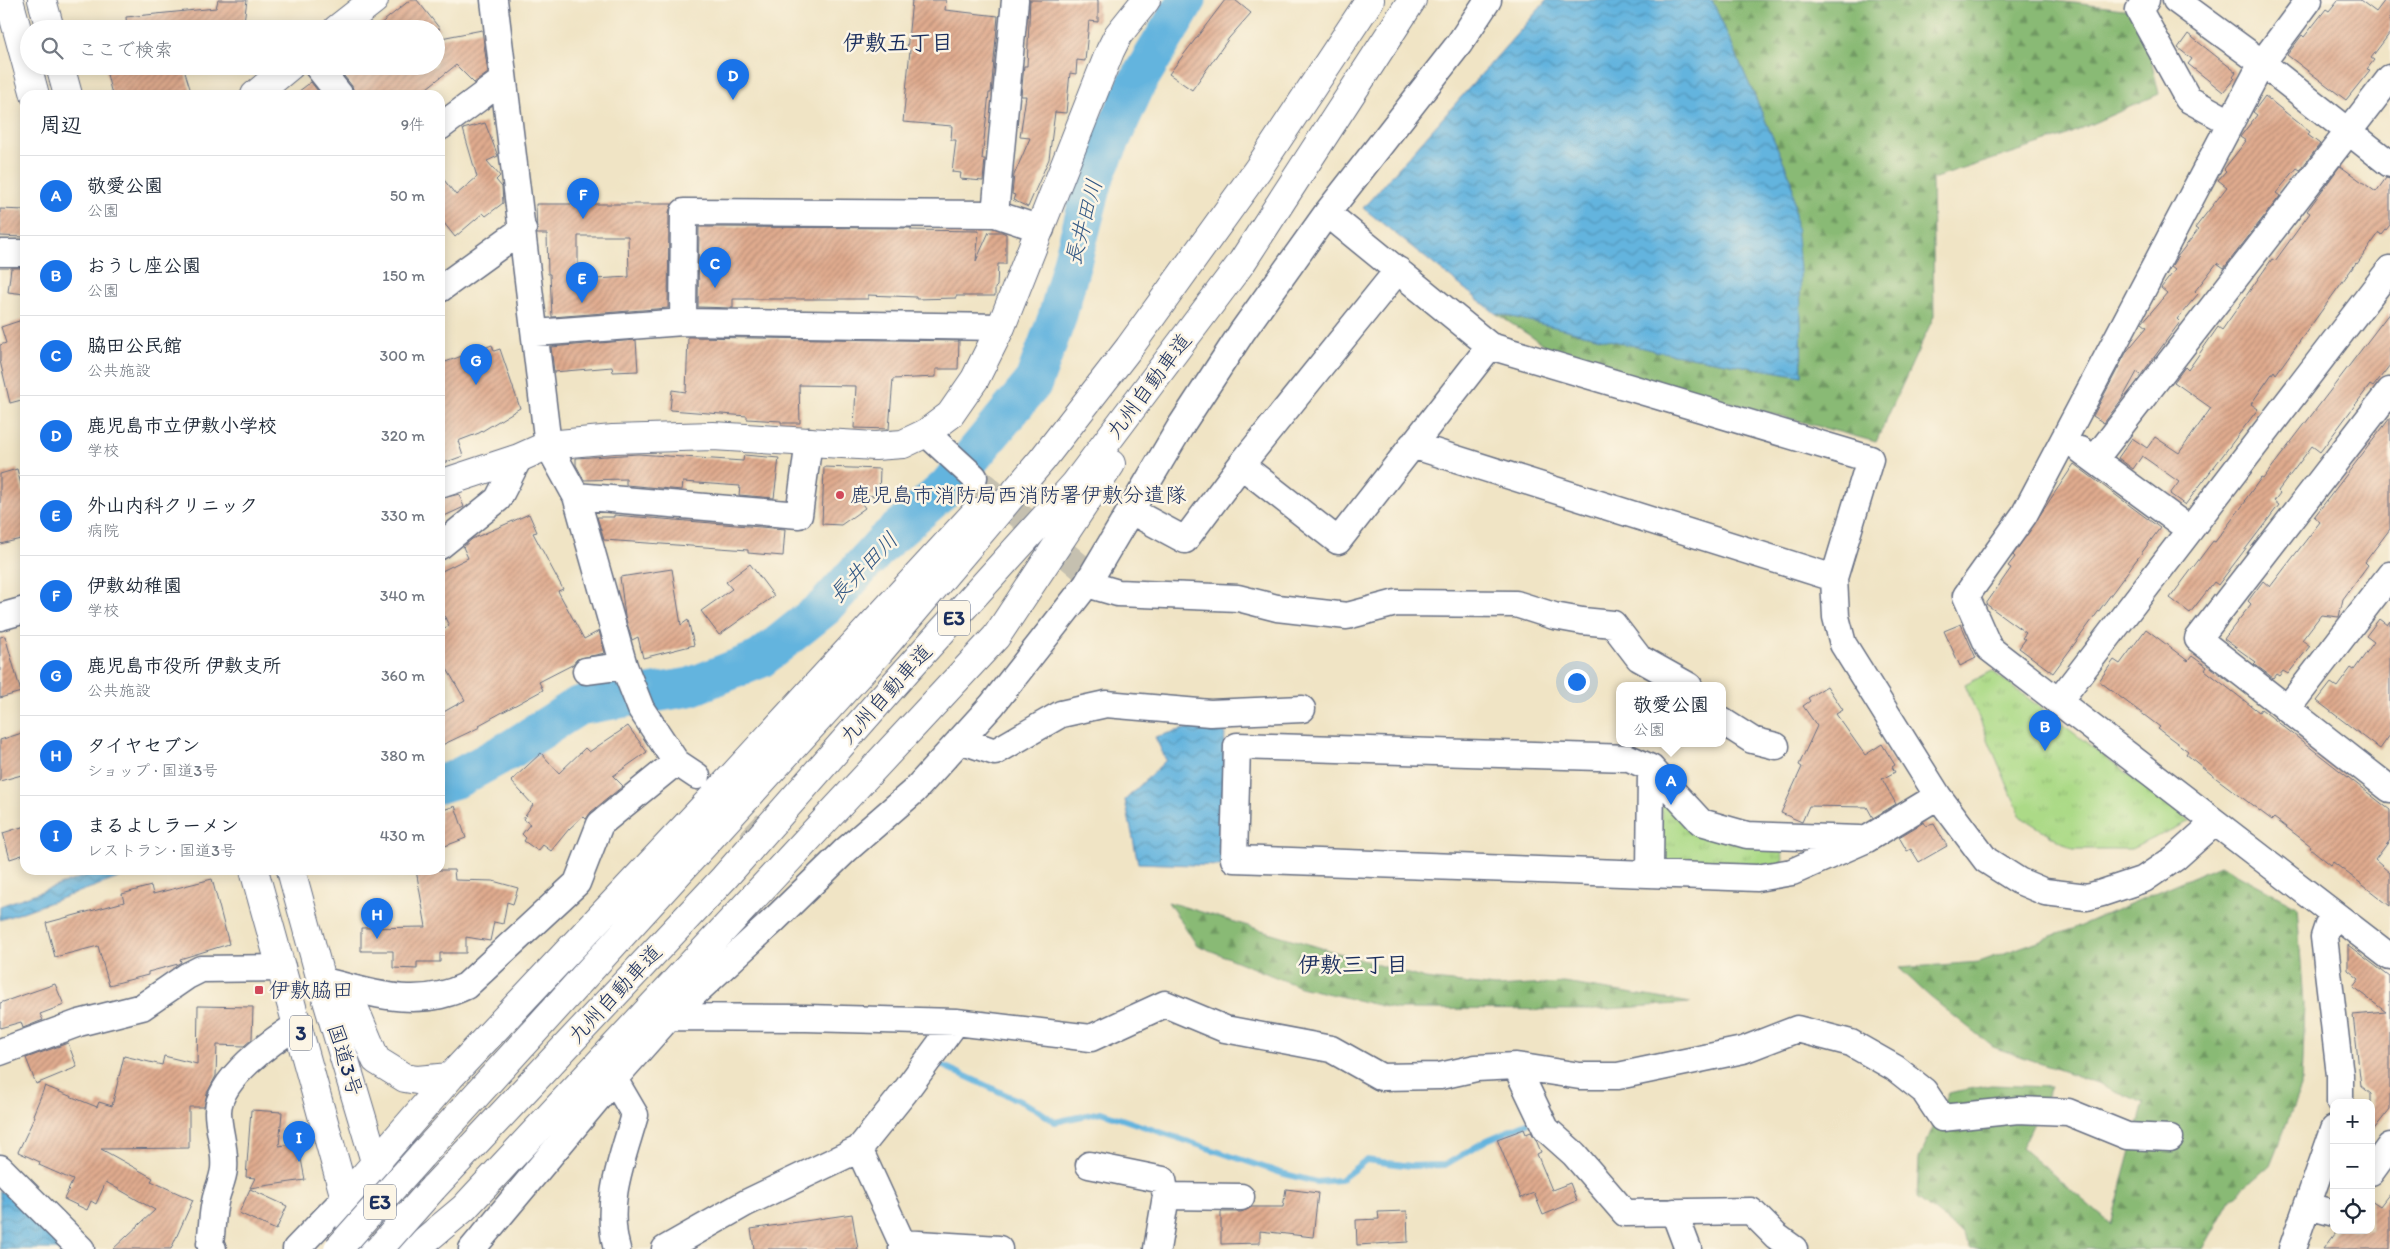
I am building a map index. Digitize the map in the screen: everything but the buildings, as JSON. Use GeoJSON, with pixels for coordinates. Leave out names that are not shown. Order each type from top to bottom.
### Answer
{"type":"FeatureCollection","features":[{"type":"Feature","properties":{"kind":"main road"},"geometry":{"type":"LineString","coordinates":[[9,0],[20,40]]}},
{"type":"Feature","properties":{"kind":"main road"},"geometry":{"type":"LineString","coordinates":[[42,0],[48,20]]}},
{"type":"Feature","properties":{"kind":"main road"},"geometry":{"type":"LineString","coordinates":[[348,20],[374,0]]}},
{"type":"Feature","properties":{"kind":"main road"},"geometry":{"type":"LineString","coordinates":[[445,482],[519,458],[548,445],[613,438],[713,436],[875,446],[934,440],[975,379],[1001,327],[1110,50],[1118,35],[1146,0]]}},
{"type":"Feature","properties":{"kind":"main road","name":"九州自動車道"},"geometry":{"type":"LineString","coordinates":[[338,1249],[881,650],[1042,460],[1129,348],[1258,169],[1370,0]]}},
{"type":"Feature","properties":{"kind":"main road","name":"九州自動車道"},"geometry":{"type":"LineString","coordinates":[[379,1249],[433,1188],[724,878],[907,670],[1075,484],[1242,262],[1412,0]]}},
{"type":"Feature","properties":{"kind":"main road"},"geometry":{"type":"LineString","coordinates":[[30,75],[34,90]]}},
{"type":"Feature","properties":{"kind":"main road"},"geometry":{"type":"LineString","coordinates":[[62,75],[67,90]]}},
{"type":"Feature","properties":{"kind":"main road"},"geometry":{"type":"LineString","coordinates":[[261,90],[279,75]]}},
{"type":"Feature","properties":{"kind":"main road"},"geometry":{"type":"LineString","coordinates":[[415,1249],[464,1208],[996,637],[1242,262]]}},
{"type":"Feature","properties":{"kind":"main road"},"geometry":{"type":"LineString","coordinates":[[345,1198],[450,1077],[729,780],[1129,348]]}},
{"type":"Feature","properties":{"kind":"main road","name":"国道3号"},"geometry":{"type":"LineString","coordinates":[[255,875],[345,1198],[355,1249]]}},
{"type":"Feature","properties":{"kind":"main road","name":"国道3号"},"geometry":{"type":"LineString","coordinates":[[292,875],[321,980],[401,1249]]}},
{"type":"Feature","properties":{"kind":"main road"},"geometry":{"type":"LineString","coordinates":[[321,980],[349,1002],[356,1012],[376,1060],[405,1078],[417,1080],[450,1077]]}},
{"type":"Feature","properties":{"kind":"street"},"geometry":{"type":"LineString","coordinates":[[321,980],[400,998],[430,999],[449,994],[466,986],[577,883],[600,824],[687,769],[641,709],[624,666],[576,496],[548,445],[536,333],[494,0]]}},
{"type":"Feature","properties":{"kind":"street"},"geometry":{"type":"LineString","coordinates":[[995,214],[1015,0]]}},
{"type":"Feature","properties":{"kind":"street"},"geometry":{"type":"LineString","coordinates":[[472,1249],[614,1078],[669,1017],[807,880],[846,850],[914,791],[992,705],[1087,584],[1192,409],[1242,332],[1327,213],[1458,44],[1488,0]]}},
{"type":"Feature","properties":{"kind":"street"},"geometry":{"type":"LineString","coordinates":[[2146,0],[2139,10],[2188,99],[2230,122]]}},
{"type":"Feature","properties":{"kind":"street"},"geometry":{"type":"LineString","coordinates":[[2176,0],[2262,63],[2348,133],[2390,164]]}},
{"type":"Feature","properties":{"kind":"street"},"geometry":{"type":"LineString","coordinates":[[2309,0],[2262,63],[2024,515],[1966,596],[1988,648],[2390,957]]}},
{"type":"Feature","properties":{"kind":"street"},"geometry":{"type":"LineString","coordinates":[[324,75],[336,90]]}},
{"type":"Feature","properties":{"kind":"street"},"geometry":{"type":"LineString","coordinates":[[2095,459],[2390,78]]}},
{"type":"Feature","properties":{"kind":"street"},"geometry":{"type":"LineString","coordinates":[[445,123],[503,80]]}},
{"type":"Feature","properties":{"kind":"street"},"geometry":{"type":"LineString","coordinates":[[683,322],[684,212],[995,214],[1041,228]]}},
{"type":"Feature","properties":{"kind":"street"},"geometry":{"type":"LineString","coordinates":[[1327,213],[1490,346],[1870,459],[1834,578],[1836,617],[1843,644],[1938,796],[1986,860],[2019,881],[2045,892],[2087,897],[2144,879],[2175,858],[2214,823]]}},
{"type":"Feature","properties":{"kind":"street"},"geometry":{"type":"LineString","coordinates":[[445,286],[523,229]]}},
{"type":"Feature","properties":{"kind":"street"},"geometry":{"type":"LineString","coordinates":[[0,253],[20,253]]}},
{"type":"Feature","properties":{"kind":"street"},"geometry":{"type":"LineString","coordinates":[[2058,702],[2390,269]]}},
{"type":"Feature","properties":{"kind":"street"},"geometry":{"type":"LineString","coordinates":[[1131,511],[1185,540],[1240,465],[1398,270]]}},
{"type":"Feature","properties":{"kind":"street"},"geometry":{"type":"LineString","coordinates":[[536,333],[683,322],[1001,327]]}},
{"type":"Feature","properties":{"kind":"street"},"geometry":{"type":"LineString","coordinates":[[1240,465],[1338,540],[1490,346]]}},
{"type":"Feature","properties":{"kind":"street"},"geometry":{"type":"LineString","coordinates":[[2385,775],[2287,709],[2198,639],[2390,391]]}},
{"type":"Feature","properties":{"kind":"street"},"geometry":{"type":"LineString","coordinates":[[2063,438],[2095,459],[2190,530]]}},
{"type":"Feature","properties":{"kind":"street"},"geometry":{"type":"LineString","coordinates":[[934,440],[972,476]]}},
{"type":"Feature","properties":{"kind":"street"},"geometry":{"type":"LineString","coordinates":[[576,496],[799,515],[809,441]]}},
{"type":"Feature","properties":{"kind":"street"},"geometry":{"type":"LineString","coordinates":[[1412,445],[1834,578]]}},
{"type":"Feature","properties":{"kind":"street"},"geometry":{"type":"LineString","coordinates":[[445,542],[498,499],[519,458]]}},
{"type":"Feature","properties":{"kind":"street"},"geometry":{"type":"LineString","coordinates":[[2287,709],[2390,575]]}},
{"type":"Feature","properties":{"kind":"street"},"geometry":{"type":"LineString","coordinates":[[1087,584],[1118,594],[1238,598],[1277,608],[1347,616],[1396,603],[1516,604],[1554,616],[1613,624],[1640,658],[1683,682]]}},
{"type":"Feature","properties":{"kind":"street"},"geometry":{"type":"LineString","coordinates":[[0,617],[20,611]]}},
{"type":"Feature","properties":{"kind":"street"},"geometry":{"type":"LineString","coordinates":[[586,671],[624,666]]}},
{"type":"Feature","properties":{"kind":"street"},"geometry":{"type":"LineString","coordinates":[[960,740],[996,752],[1061,714],[1106,704],[1210,712],[1302,709]]}},
{"type":"Feature","properties":{"kind":"street"},"geometry":{"type":"LineString","coordinates":[[1726,724],[1752,740],[1776,746]]}},
{"type":"Feature","properties":{"kind":"street"},"geometry":{"type":"LineString","coordinates":[[1867,839],[1747,835],[1701,822],[1651,768],[1629,758],[1237,746],[1234,859],[1757,878],[1792,872],[1867,839],[1938,796]]}},
{"type":"Feature","properties":{"kind":"street"},"geometry":{"type":"LineString","coordinates":[[1650,873],[1651,768]]}},
{"type":"Feature","properties":{"kind":"street"},"geometry":{"type":"LineString","coordinates":[[2332,913],[2324,937],[2340,1075],[2340,1099]]}},
{"type":"Feature","properties":{"kind":"street"},"geometry":{"type":"LineString","coordinates":[[0,1052],[79,1023],[142,1007],[187,976],[201,969],[282,968]]}},
{"type":"Feature","properties":{"kind":"street"},"geometry":{"type":"LineString","coordinates":[[669,1017],[956,1022],[1091,1038],[1166,1004],[1225,1029],[1331,1049],[1381,1078],[1440,1076],[1476,1068],[1516,1066],[1580,1076],[1618,1076],[1744,1050],[1797,1030],[1851,1043],[1896,1068],[1924,1091],[1942,1118],[2018,1110],[2068,1112],[2126,1136],[2170,1138]]}},
{"type":"Feature","properties":{"kind":"street"},"geometry":{"type":"LineString","coordinates":[[666,1249],[746,1202],[859,1149],[904,1093],[956,1022]]}},
{"type":"Feature","properties":{"kind":"street"},"geometry":{"type":"LineString","coordinates":[[213,1249],[210,1244],[215,1202],[224,1169],[218,1113],[219,1098],[242,1068],[271,1041],[298,1025]]}},
{"type":"Feature","properties":{"kind":"street"},"geometry":{"type":"LineString","coordinates":[[1516,1066],[1546,1129],[1574,1154],[1625,1213],[1751,1211],[1776,1236],[1794,1249]]}},
{"type":"Feature","properties":{"kind":"street"},"geometry":{"type":"LineString","coordinates":[[614,1078],[635,1116],[613,1189],[612,1229],[617,1249]]}},
{"type":"Feature","properties":{"kind":"street"},"geometry":{"type":"LineString","coordinates":[[2292,1249],[2330,1141]]}},
{"type":"Feature","properties":{"kind":"street"},"geometry":{"type":"LineString","coordinates":[[2375,1167],[2390,1146]]}},
{"type":"Feature","properties":{"kind":"street"},"geometry":{"type":"LineString","coordinates":[[859,1149],[902,1246],[999,1249]]}},
{"type":"Feature","properties":{"kind":"street"},"geometry":{"type":"LineString","coordinates":[[1089,1164],[1163,1180],[1166,1196],[1157,1249]]}},
{"type":"Feature","properties":{"kind":"street"},"geometry":{"type":"LineString","coordinates":[[0,1168],[81,1249]]}},
{"type":"Feature","properties":{"kind":"street"},"geometry":{"type":"LineString","coordinates":[[1166,1196],[1240,1197]]}},
{"type":"Feature","properties":{"kind":"street"},"geometry":{"type":"LineString","coordinates":[[296,1249],[345,1198]]}},
{"type":"Feature","properties":{"kind":"street"},"geometry":{"type":"LineString","coordinates":[[2308,1206],[2330,1212]]}},
{"type":"Feature","properties":{"kind":"street"},"geometry":{"type":"LineString","coordinates":[[1674,1212],[1688,1249]]}},
{"type":"Feature","properties":{"kind":"green space"},"geometry":{"type":"Polygon","coordinates":[[[1712,0],[2048,0],[2140,11],[2159,94],[2062,137],[1932,179],[1934,316],[1876,442],[1563,357],[1495,313],[1656,351],[1802,376],[1792,181],[1712,0]]]}},
{"type":"Feature","properties":{"kind":"green space"},"geometry":{"type":"Polygon","coordinates":[[[1992,671],[2190,821],[2131,849],[2073,849],[2021,817],[1965,685],[1992,671]]]}},
{"type":"Feature","properties":{"kind":"green space"},"geometry":{"type":"Polygon","coordinates":[[[1663,783],[1700,826],[1782,843],[1783,864],[1757,868],[1668,866],[1659,857],[1663,783]]]}},
{"type":"Feature","properties":{"kind":"green space"},"geometry":{"type":"Polygon","coordinates":[[[2220,865],[2297,906],[2304,1004],[2301,1087],[2270,1165],[2230,1200],[2203,1249],[1971,1249],[1961,1232],[1917,1198],[1919,1159],[1948,1093],[1991,1085],[2051,1087],[2022,1148],[2111,1224],[2144,1103],[2097,1083],[1993,1047],[1929,996],[1899,968],[1979,962],[2072,929],[2220,865]]]}},
{"type":"Feature","properties":{"kind":"green space"},"geometry":{"type":"Polygon","coordinates":[[[1168,902],[1425,979],[1496,987],[1564,983],[1691,1003],[1594,1010],[1395,1009],[1300,987],[1197,945],[1168,902]]]}},
{"type":"Feature","properties":{"kind":"water"},"geometry":{"type":"Polygon","coordinates":[[[1547,0],[1712,0],[1792,181],[1800,270],[1802,376],[1656,351],[1495,313],[1363,208],[1547,0]]]}},
{"type":"Feature","properties":{"kind":"water"},"geometry":{"type":"Polygon","coordinates":[[[1188,728],[1225,729],[1221,866],[1138,863],[1125,800],[1166,760],[1155,737],[1188,728]]]}},
{"type":"Feature","properties":{"kind":"water"},"geometry":{"type":"Polygon","coordinates":[[[88,875],[127,875],[0,920],[0,906],[88,875]]]}},
{"type":"Feature","properties":{"kind":"water"},"geometry":{"type":"Polygon","coordinates":[[[0,1190],[8,1196],[67,1249],[0,1249],[0,1190]]]}},
{"type":"Feature","properties":{"kind":"waterway","name":"長井田川"},"geometry":{"type":"LineString","coordinates":[[445,782],[456,779],[513,748],[578,706],[690,687],[760,659],[825,607],[883,543],[947,487],[1033,383],[1057,318],[1096,173],[1137,83],[1187,0]]}},
{"type":"Feature","properties":{"kind":"waterway"},"geometry":{"type":"LineString","coordinates":[[939,1064],[1035,1108],[1055,1122],[1101,1112],[1281,1173],[1316,1182],[1340,1180],[1366,1160],[1411,1166],[1445,1165],[1487,1140],[1527,1123]]}},
{"type":"Feature","properties":{"kind":"tunnel"},"geometry":{"type":"LineString","coordinates":[[974,477],[1091,576]]}},
{"type":"Feature","properties":{"kind":"tunnel"},"geometry":{"type":"LineString","coordinates":[[720,797],[803,875]]}},
{"type":"Feature","properties":{"kind":"place","name":"鹿児島市立伊敷小学校"},"geometry":{"type":"Point","coordinates":[733,100]}},
{"type":"Feature","properties":{"kind":"place","name":"伊敷幼稚園"},"geometry":{"type":"Point","coordinates":[583,219]}},
{"type":"Feature","properties":{"kind":"place","name":"脇田公民館"},"geometry":{"type":"Point","coordinates":[715,288]}},
{"type":"Feature","properties":{"kind":"place","name":"外山内科クリニック"},"geometry":{"type":"Point","coordinates":[582,303]}},
{"type":"Feature","properties":{"kind":"place","name":"鹿児島市役所 伊敷支所"},"geometry":{"type":"Point","coordinates":[476,385]}},
{"type":"Feature","properties":{"kind":"place","name":"鹿児島市消防局西消防署伊敷分遣隊"},"geometry":{"type":"Point","coordinates":[840,495]}},
{"type":"Feature","properties":{"kind":"place","name":"おうし座公園"},"geometry":{"type":"Point","coordinates":[2045,751]}},
{"type":"Feature","properties":{"kind":"place","name":"敬愛公園"},"geometry":{"type":"Point","coordinates":[1671,805]}},
{"type":"Feature","properties":{"kind":"place","name":"タイヤセブン"},"geometry":{"type":"Point","coordinates":[377,939]}},
{"type":"Feature","properties":{"kind":"place","name":"伊敷脇田"},"geometry":{"type":"Point","coordinates":[259,990]}},
{"type":"Feature","properties":{"kind":"place","name":"まるよしラーメン"},"geometry":{"type":"Point","coordinates":[299,1162]}},
{"type":"Feature","properties":{"kind":"district","name":"伊敷五丁目"},"geometry":{"type":"Point","coordinates":[898,42]}},
{"type":"Feature","properties":{"kind":"district","name":"伊敷三丁目"},"geometry":{"type":"Point","coordinates":[1353,964]}}]}
